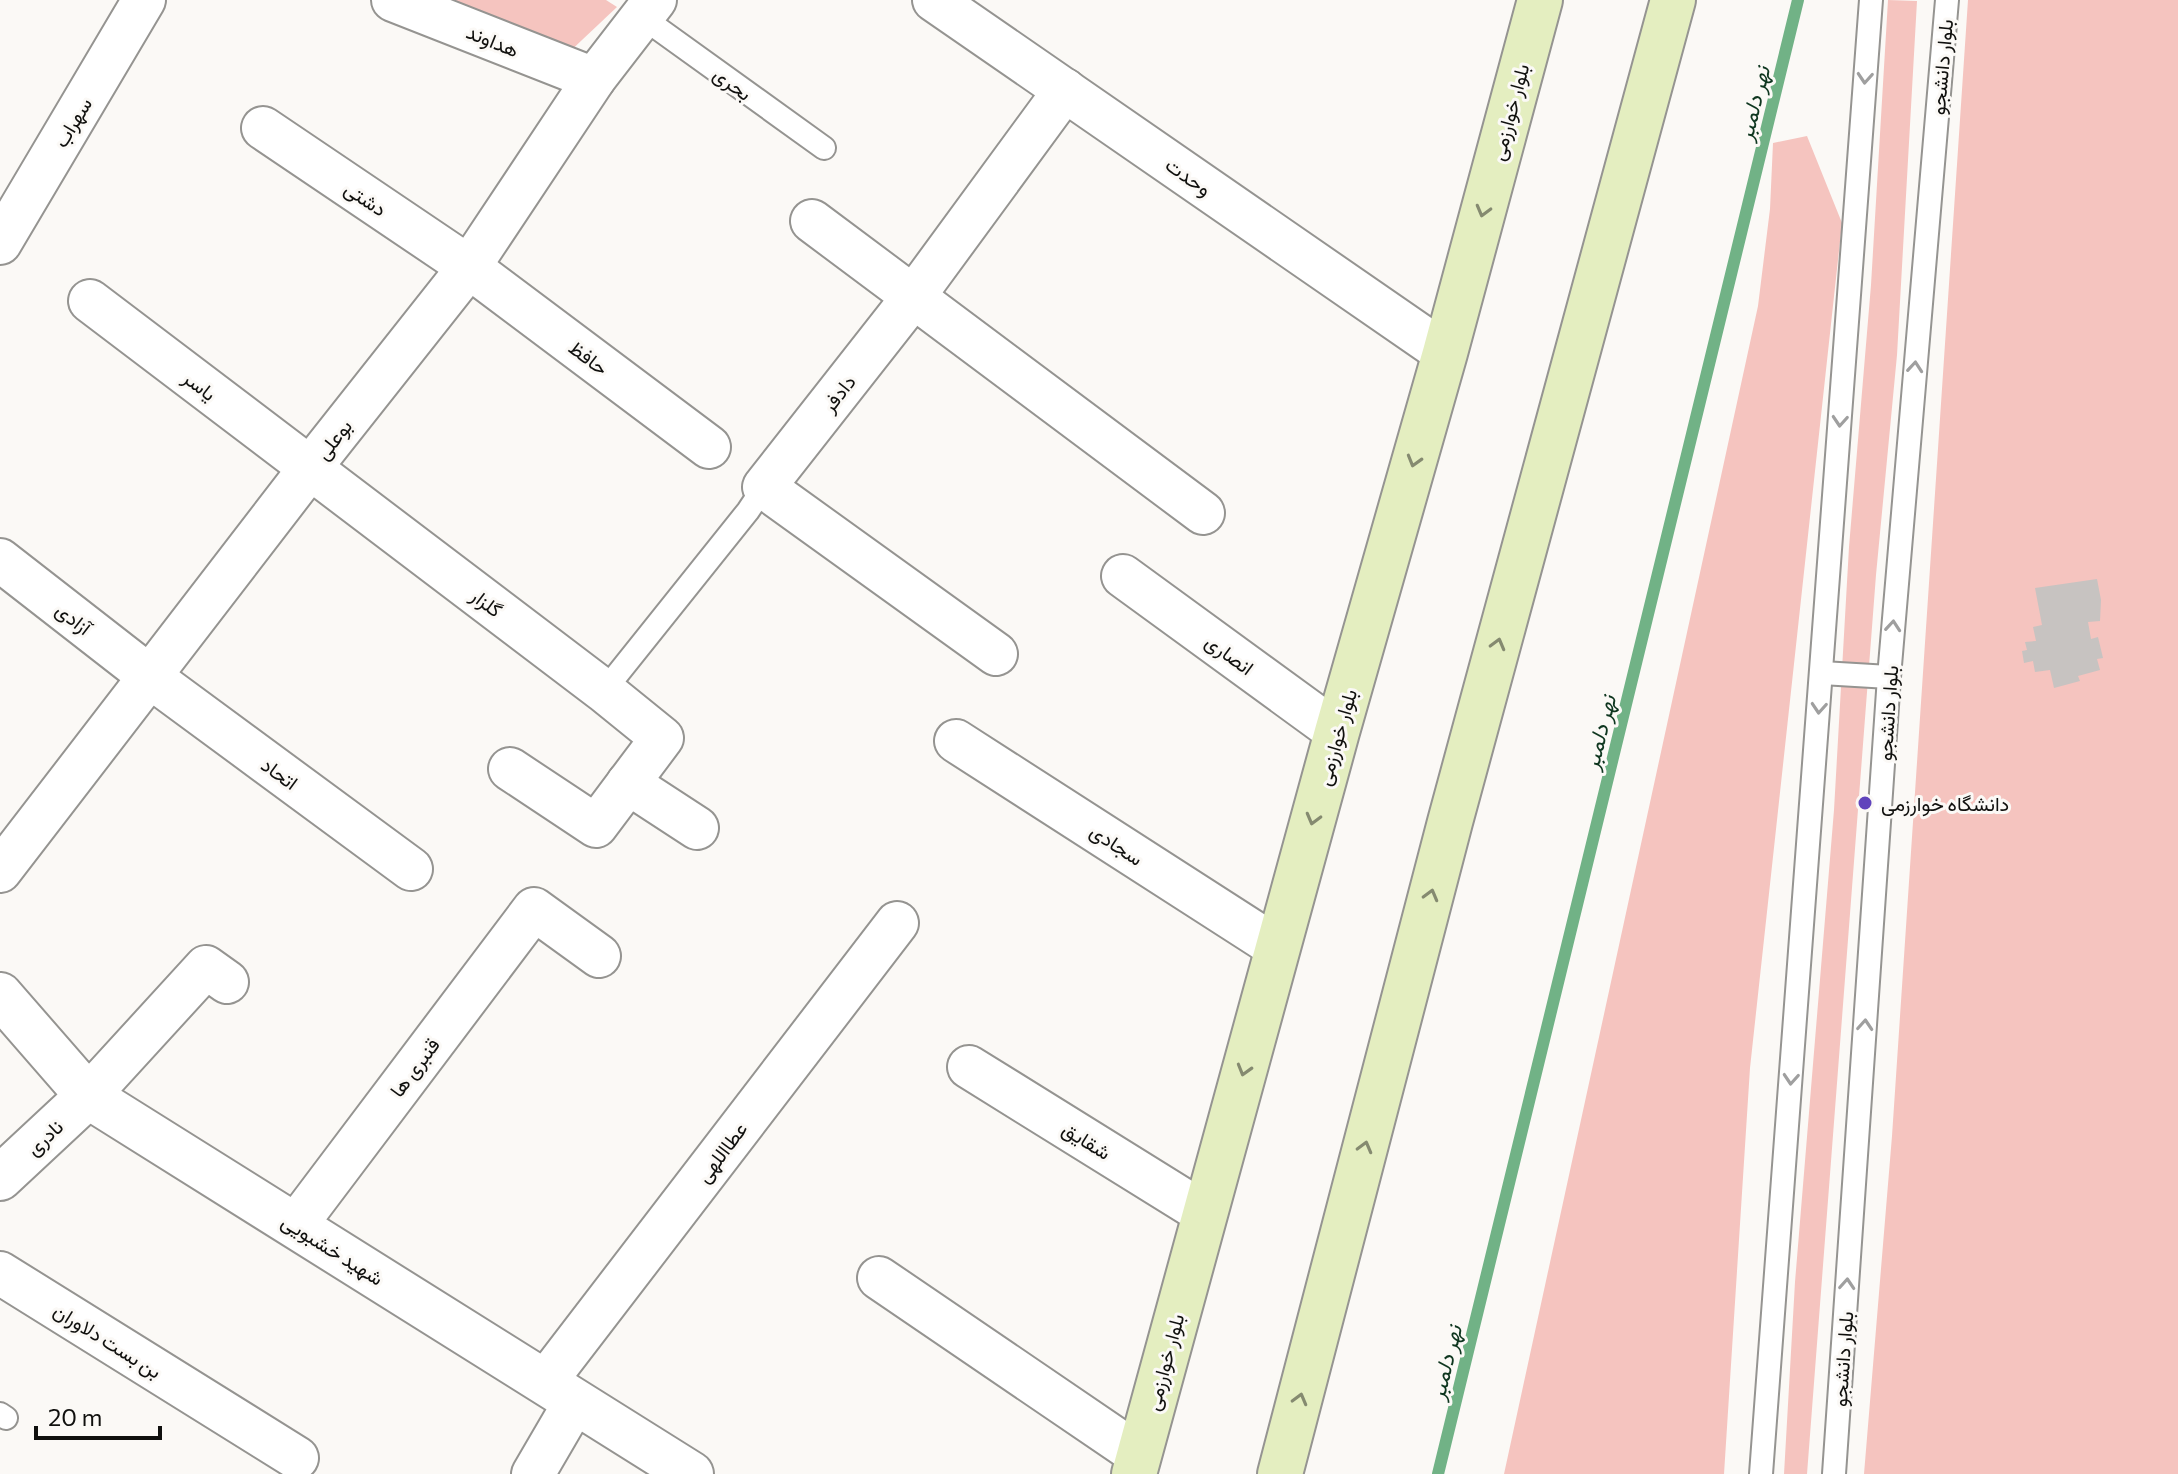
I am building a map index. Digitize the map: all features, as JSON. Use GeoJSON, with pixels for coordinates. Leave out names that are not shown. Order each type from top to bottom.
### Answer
{"type":"FeatureCollection","features":[{"type":"Feature","properties":{"kind":"main road","name":"بلوار خوارزمی"},"geometry":{"type":"LineString","coordinates":[[1136,1465],[1540,0]]}},
{"type":"Feature","properties":{"kind":"main road"},"geometry":{"type":"LineString","coordinates":[[1280,1474],[1450,822],[1673,0]]}},
{"type":"Feature","properties":{"kind":"street","name":"سهراب"},"geometry":{"type":"LineString","coordinates":[[0,243],[144,0]]}},
{"type":"Feature","properties":{"kind":"street","name":"هداوند"},"geometry":{"type":"LineString","coordinates":[[393,0],[594,79]]}},
{"type":"Feature","properties":{"kind":"street","name":"وحدت"},"geometry":{"type":"LineString","coordinates":[[934,0],[1445,353]]}},
{"type":"Feature","properties":{"kind":"street","name":"بوعلی"},"geometry":{"type":"LineString","coordinates":[[0,871],[469,267],[594,79],[648,9]]}},
{"type":"Feature","properties":{"kind":"street","name":"دادفر"},"geometry":{"type":"LineString","coordinates":[[764,487],[914,296],[1065,90]]}},
{"type":"Feature","properties":{"kind":"street","name":"دشتی"},"geometry":{"type":"LineString","coordinates":[[263,128],[469,267]]}},
{"type":"Feature","properties":{"kind":"street"},"geometry":{"type":"LineString","coordinates":[[812,221],[1203,513]]}},
{"type":"Feature","properties":{"kind":"street","name":"حافظ"},"geometry":{"type":"LineString","coordinates":[[469,267],[709,447]]}},
{"type":"Feature","properties":{"kind":"street","name":"یاسر"},"geometry":{"type":"LineString","coordinates":[[90,301],[310,468]]}},
{"type":"Feature","properties":{"kind":"street","name":"گلزار"},"geometry":{"type":"LineString","coordinates":[[310,468],[662,738],[628,783]]}},
{"type":"Feature","properties":{"kind":"street"},"geometry":{"type":"LineString","coordinates":[[764,487],[996,654]]}},
{"type":"Feature","properties":{"kind":"street","name":"آزادی"},"geometry":{"type":"LineString","coordinates":[[0,560],[149,676]]}},
{"type":"Feature","properties":{"kind":"street","name":"انصاری"},"geometry":{"type":"LineString","coordinates":[[1123,576],[1337,732]]}},
{"type":"Feature","properties":{"kind":"street","name":"اتحاد"},"geometry":{"type":"LineString","coordinates":[[149,676],[411,869]]}},
{"type":"Feature","properties":{"kind":"street","name":"سجادی"},"geometry":{"type":"LineString","coordinates":[[956,741],[1278,948]]}},
{"type":"Feature","properties":{"kind":"street"},"geometry":{"type":"LineString","coordinates":[[510,769],[596,826],[628,783],[697,828]]}},
{"type":"Feature","properties":{"kind":"street","name":"قنبری ها"},"geometry":{"type":"LineString","coordinates":[[295,1226],[534,909],[599,956]]}},
{"type":"Feature","properties":{"kind":"street","name":"عطااللهی"},"geometry":{"type":"LineString","coordinates":[[533,1474],[560,1392],[897,923]]}},
{"type":"Feature","properties":{"kind":"street"},"geometry":{"type":"LineString","coordinates":[[88,1096],[206,967],[227,982]]}},
{"type":"Feature","properties":{"kind":"street","name":"شهید خشبویی"},"geometry":{"type":"LineString","coordinates":[[0,995],[88,1096],[691,1474]]}},
{"type":"Feature","properties":{"kind":"street","name":"شقایق"},"geometry":{"type":"LineString","coordinates":[[969,1067],[1204,1213]]}},
{"type":"Feature","properties":{"kind":"street","name":"نادری"},"geometry":{"type":"LineString","coordinates":[[0,1178],[88,1096]]}},
{"type":"Feature","properties":{"kind":"street","name":"بن بست دلاوران"},"geometry":{"type":"LineString","coordinates":[[0,1273],[297,1458]]}},
{"type":"Feature","properties":{"kind":"street"},"geometry":{"type":"LineString","coordinates":[[879,1278],[1136,1465]]}},
{"type":"Feature","properties":{"kind":"lane"},"geometry":{"type":"LineString","coordinates":[[1761,1474],[1871,0]]}},
{"type":"Feature","properties":{"kind":"lane","name":"بلوار دانشجو"},"geometry":{"type":"LineString","coordinates":[[1834,1474],[1889,677],[1947,0]]}},
{"type":"Feature","properties":{"kind":"lane","name":"بحری"},"geometry":{"type":"LineString","coordinates":[[648,9],[824,148]]}},
{"type":"Feature","properties":{"kind":"lane","name":"دادفر"},"geometry":{"type":"LineString","coordinates":[[604,691],[764,487]]}},
{"type":"Feature","properties":{"kind":"lane"},"geometry":{"type":"LineString","coordinates":[[1822,673],[1889,677]]}},
{"type":"Feature","properties":{"kind":"shaded area"},"geometry":{"type":"Polygon","coordinates":[[[455,0],[606,0],[617,7],[564,57],[455,0]]]}},
{"type":"Feature","properties":{"kind":"shaded area"},"geometry":{"type":"Polygon","coordinates":[[[1888,0],[1917,1],[1897,355],[1876,575],[1807,1474],[1784,1474],[1795,1282],[1834,810],[1849,547],[1871,285],[1888,0]]]}},
{"type":"Feature","properties":{"kind":"shaded area"},"geometry":{"type":"Polygon","coordinates":[[[1968,0],[2178,0],[2178,1474],[1864,1474],[1892,1136],[1968,0]]]}},
{"type":"Feature","properties":{"kind":"shaded area"},"geometry":{"type":"Polygon","coordinates":[[[1807,136],[1842,223],[1750,1068],[1724,1474],[1504,1474],[1758,306],[1770,209],[1773,143],[1807,136]]]}},
{"type":"Feature","properties":{"kind":"building"},"geometry":{"type":"Polygon","coordinates":[[[2097,579],[2101,600],[2100,621],[2088,622],[2091,639],[2098,637],[2103,658],[2097,659],[2100,670],[2078,676],[2080,681],[2054,688],[2050,670],[2035,672],[2033,661],[2024,663],[2022,651],[2027,650],[2025,642],[2036,641],[2033,627],[2042,625],[2035,588],[2097,579]]]}},
{"type":"Feature","properties":{"kind":"waterway","name":"نهر دلمبر"},"geometry":{"type":"LineString","coordinates":[[1438,1474],[1798,0]]}},
{"type":"Feature","properties":{"kind":"place","name":"دانشگاه خوارزمی"},"geometry":{"type":"Point","coordinates":[1865,803]}}]}
